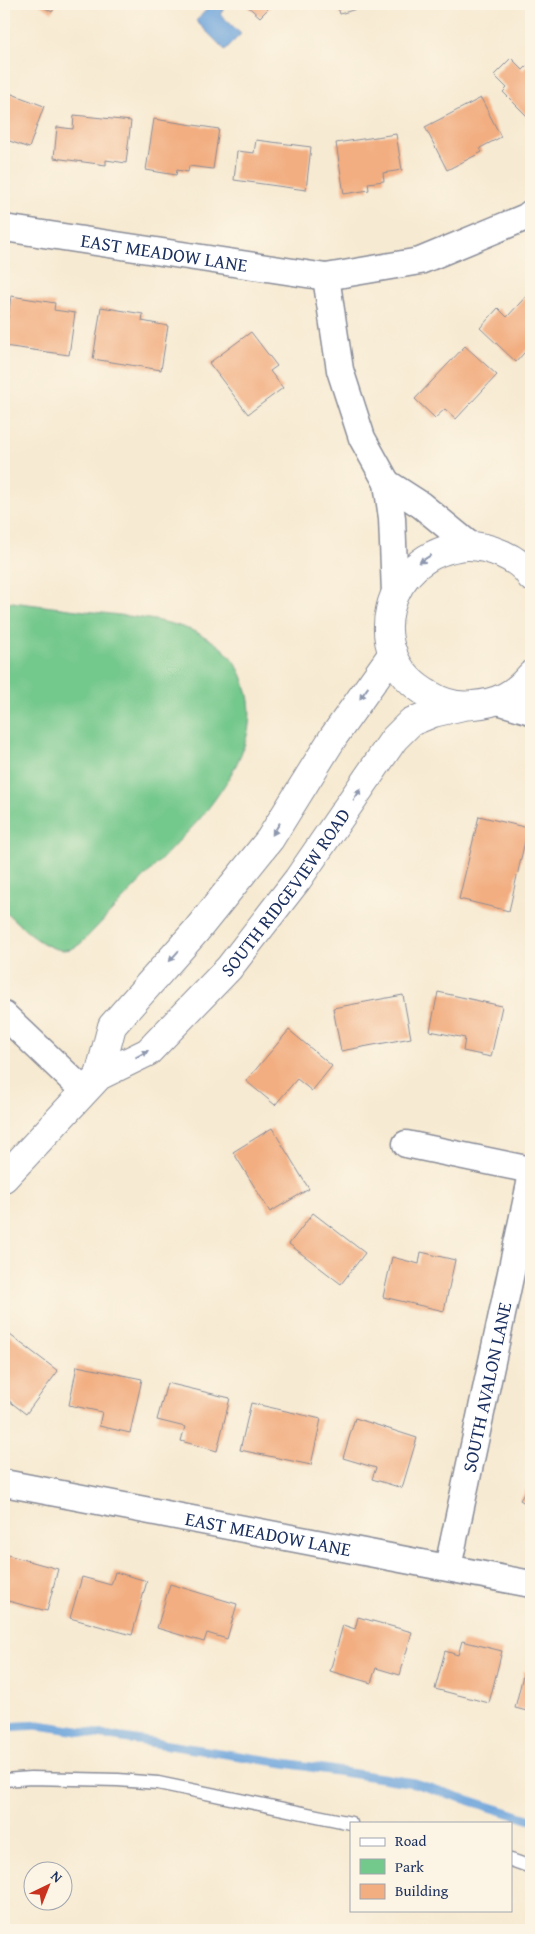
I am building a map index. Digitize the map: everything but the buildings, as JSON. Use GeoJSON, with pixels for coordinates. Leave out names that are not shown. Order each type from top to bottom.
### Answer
{"type":"FeatureCollection","features":[{"type":"Feature","properties":{"kind":"main road"},"geometry":{"type":"LineString","coordinates":[[463,706],[441,701],[420,690],[404,674],[393,653],[388,634],[389,614],[395,593],[403,578],[417,564],[433,554],[452,548],[471,546],[520,556],[531,578]]}},
{"type":"Feature","properties":{"kind":"main road","name":"SOUTH RIDGEVIEW ROAD"},"geometry":{"type":"LineString","coordinates":[[91,1083],[112,1026],[196,931],[270,839],[334,736],[393,653]]}},
{"type":"Feature","properties":{"kind":"main road"},"geometry":{"type":"LineString","coordinates":[[498,701],[522,685],[531,675]]}},
{"type":"Feature","properties":{"kind":"main road","name":"SOUTH RIDGEVIEW ROAD"},"geometry":{"type":"LineString","coordinates":[[4,1178],[91,1083],[148,1052],[229,968],[298,879],[394,738],[411,722],[433,713],[498,701]]}},
{"type":"Feature","properties":{"kind":"street","name":"EAST MEADOW LANE"},"geometry":{"type":"LineString","coordinates":[[4,228],[326,277],[420,261],[526,217],[531,212]]}},
{"type":"Feature","properties":{"kind":"street"},"geometry":{"type":"LineString","coordinates":[[326,277],[340,370],[362,438],[387,484],[392,518],[395,593]]}},
{"type":"Feature","properties":{"kind":"street"},"geometry":{"type":"LineString","coordinates":[[387,484],[421,505],[471,546]]}},
{"type":"Feature","properties":{"kind":"street"},"geometry":{"type":"LineString","coordinates":[[498,701],[531,711]]}},
{"type":"Feature","properties":{"kind":"street"},"geometry":{"type":"LineString","coordinates":[[4,1015],[91,1083]]}},
{"type":"Feature","properties":{"kind":"street"},"geometry":{"type":"LineString","coordinates":[[406,1144],[531,1170]]}},
{"type":"Feature","properties":{"kind":"street","name":"SOUTH AVALON LANE"},"geometry":{"type":"LineString","coordinates":[[448,1568],[531,1179]]}},
{"type":"Feature","properties":{"kind":"street","name":"EAST MEADOW LANE"},"geometry":{"type":"LineString","coordinates":[[4,1483],[531,1584]]}},
{"type":"Feature","properties":{"kind":"lane"},"geometry":{"type":"LineString","coordinates":[[4,1780],[74,1778],[158,1784],[350,1823]]}},
{"type":"Feature","properties":{"kind":"lane"},"geometry":{"type":"LineString","coordinates":[[512,1860],[531,1867]]}},
{"type":"Feature","properties":{"kind":"green space"},"geometry":{"type":"Polygon","coordinates":[[[4,601],[151,619],[184,627],[213,642],[226,652],[240,672],[248,695],[250,712],[244,746],[229,778],[219,793],[198,821],[84,940],[68,950],[48,946],[38,940],[4,911],[4,601]]]}},
{"type":"Feature","properties":{"kind":"water"},"geometry":{"type":"Polygon","coordinates":[[[212,4],[219,4],[225,9],[220,14],[241,34],[225,50],[196,21],[212,4]]]}},
{"type":"Feature","properties":{"kind":"waterway"},"geometry":{"type":"LineString","coordinates":[[4,1727],[39,1725],[414,1783],[531,1820]]}}]}
